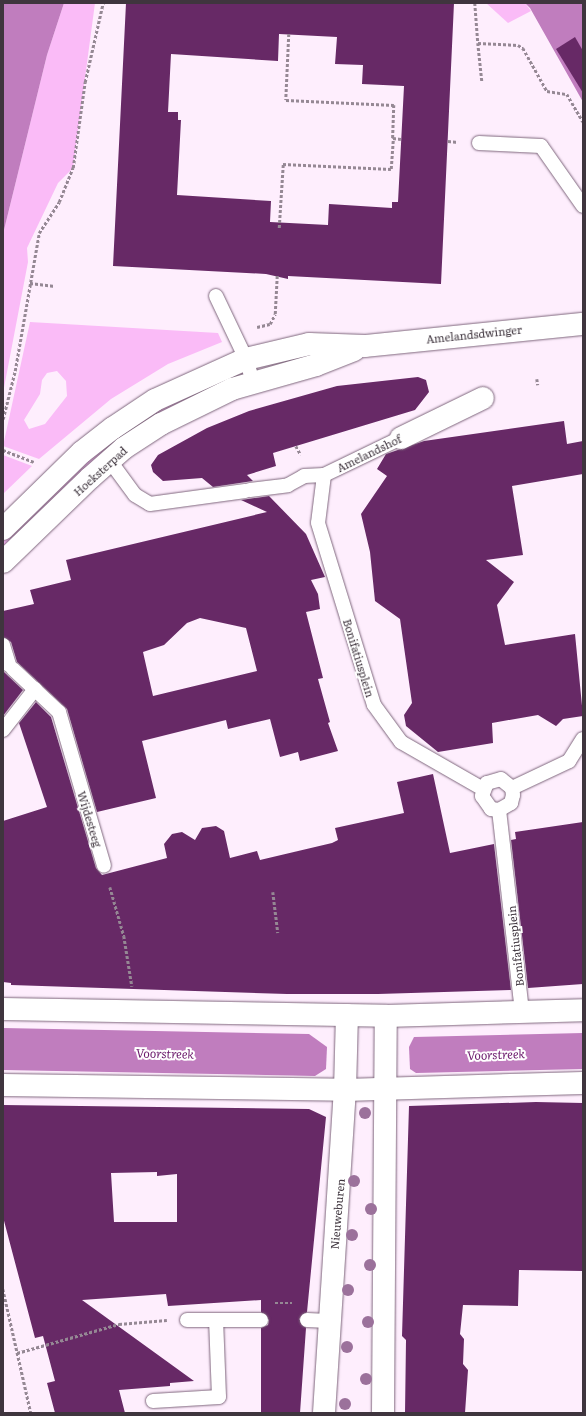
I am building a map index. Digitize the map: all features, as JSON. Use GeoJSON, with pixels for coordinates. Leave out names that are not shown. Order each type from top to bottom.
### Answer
{"type":"FeatureCollection","features":[{"type":"Feature","properties":{"kind":"street","name":"Amelandsdwinger"},"geometry":{"type":"LineString","coordinates":[[3,529],[98,440],[155,400],[204,376],[246,359],[309,344],[365,346],[583,324]]}},
{"type":"Feature","properties":{"kind":"street","name":"Amelandsdwinger"},"geometry":{"type":"LineString","coordinates":[[210,398],[253,382],[316,364],[365,346]]}},
{"type":"Feature","properties":{"kind":"street","name":"Hoeksterpad"},"geometry":{"type":"LineString","coordinates":[[3,562],[110,461],[161,424],[210,398]]}},
{"type":"Feature","properties":{"kind":"street","name":"Amelandshof"},"geometry":{"type":"LineString","coordinates":[[401,438],[483,398]]}},
{"type":"Feature","properties":{"kind":"street"},"geometry":{"type":"LineString","coordinates":[[3,1009],[386,1016],[583,1010]]}},
{"type":"Feature","properties":{"kind":"street","name":"Nieuweburen"},"geometry":{"type":"LineString","coordinates":[[324,1413],[328,1321],[345,1090],[347,1015]]}},
{"type":"Feature","properties":{"kind":"street"},"geometry":{"type":"LineString","coordinates":[[383,1413],[386,1016]]}},
{"type":"Feature","properties":{"kind":"street"},"geometry":{"type":"LineString","coordinates":[[3,1084],[345,1090],[583,1083]]}},
{"type":"Feature","properties":{"kind":"lane"},"geometry":{"type":"LineString","coordinates":[[479,143],[541,146],[583,206]]}},
{"type":"Feature","properties":{"kind":"lane"},"geometry":{"type":"LineString","coordinates":[[216,296],[246,359],[253,382]]}},
{"type":"Feature","properties":{"kind":"lane","name":"Amelandshof"},"geometry":{"type":"LineString","coordinates":[[110,461],[135,495],[150,504],[288,485],[304,476],[324,475],[401,438]]}},
{"type":"Feature","properties":{"kind":"lane","name":"Bonifatiusplein"},"geometry":{"type":"LineString","coordinates":[[324,475],[318,523],[374,705],[401,742],[483,788]]}},
{"type":"Feature","properties":{"kind":"lane","name":"Wijdesteeg"},"geometry":{"type":"LineString","coordinates":[[3,645],[11,667],[59,712],[104,866]]}},
{"type":"Feature","properties":{"kind":"lane"},"geometry":{"type":"LineString","coordinates":[[3,730],[36,689]]}},
{"type":"Feature","properties":{"kind":"lane"},"geometry":{"type":"LineString","coordinates":[[512,788],[569,761],[583,739]]}},
{"type":"Feature","properties":{"kind":"lane"},"geometry":{"type":"LineString","coordinates":[[501,779],[512,788],[511,803],[499,810],[485,804],[483,788],[487,783],[501,779]]}},
{"type":"Feature","properties":{"kind":"lane","name":"Bonifatiusplein"},"geometry":{"type":"LineString","coordinates":[[499,810],[522,1011]]}},
{"type":"Feature","properties":{"kind":"lane"},"geometry":{"type":"LineString","coordinates":[[187,1320],[261,1320]]}},
{"type":"Feature","properties":{"kind":"lane"},"geometry":{"type":"LineString","coordinates":[[153,1402],[219,1397],[216,1320]]}},
{"type":"Feature","properties":{"kind":"lane"},"geometry":{"type":"LineString","coordinates":[[307,1320],[328,1321]]}},
{"type":"Feature","properties":{"kind":"path"},"geometry":{"type":"LineString","coordinates":[[3,419],[15,371],[39,233],[59,202],[73,168],[85,82],[103,3]]}},
{"type":"Feature","properties":{"kind":"path"},"geometry":{"type":"LineString","coordinates":[[475,3],[482,81]]}},
{"type":"Feature","properties":{"kind":"path"},"geometry":{"type":"LineString","coordinates":[[279,228],[283,164],[392,170],[394,105],[286,100],[289,34]]}},
{"type":"Feature","properties":{"kind":"path"},"geometry":{"type":"LineString","coordinates":[[478,43],[518,45],[523,48],[547,90],[567,94],[583,122]]}},
{"type":"Feature","properties":{"kind":"path"},"geometry":{"type":"LineString","coordinates":[[393,138],[401,139]]}},
{"type":"Feature","properties":{"kind":"path"},"geometry":{"type":"LineString","coordinates":[[270,324],[275,314],[277,275]]}},
{"type":"Feature","properties":{"kind":"path"},"geometry":{"type":"LineString","coordinates":[[30,283],[54,286]]}},
{"type":"Feature","properties":{"kind":"path"},"geometry":{"type":"LineString","coordinates":[[537,379],[538,384]]}},
{"type":"Feature","properties":{"kind":"path"},"geometry":{"type":"LineString","coordinates":[[3,450],[40,464]]}},
{"type":"Feature","properties":{"kind":"path"},"geometry":{"type":"LineString","coordinates":[[104,866],[124,936],[132,988]]}},
{"type":"Feature","properties":{"kind":"path"},"geometry":{"type":"LineString","coordinates":[[273,892],[278,933]]}},
{"type":"Feature","properties":{"kind":"path"},"geometry":{"type":"LineString","coordinates":[[3,1289],[31,1413]]}},
{"type":"Feature","properties":{"kind":"path"},"geometry":{"type":"LineString","coordinates":[[17,1352],[119,1324],[187,1320]]}},
{"type":"Feature","properties":{"kind":"shaded area"},"geometry":{"type":"Polygon","coordinates":[[[64,3],[95,3],[73,168],[58,183],[27,248],[28,262],[3,393],[3,234],[47,55],[64,3]]]}},
{"type":"Feature","properties":{"kind":"shaded area"},"geometry":{"type":"Polygon","coordinates":[[[486,3],[525,3],[531,11],[508,23],[486,3]]]}},
{"type":"Feature","properties":{"kind":"shaded area"},"geometry":{"type":"Polygon","coordinates":[[[30,322],[218,333],[222,342],[168,364],[111,399],[39,459],[3,446],[30,322]],[[57,371],[47,373],[42,380],[40,394],[24,420],[29,429],[45,424],[67,396],[66,381],[57,371]]]}},
{"type":"Feature","properties":{"kind":"shaded area"},"geometry":{"type":"Polygon","coordinates":[[[236,375],[236,377],[3,552],[3,538],[84,459],[153,409],[236,375]]]}},
{"type":"Feature","properties":{"kind":"shaded area"},"geometry":{"type":"Polygon","coordinates":[[[3,455],[32,466],[3,494],[3,455]]]}},
{"type":"Feature","properties":{"kind":"water"},"geometry":{"type":"Polygon","coordinates":[[[3,3],[64,3],[47,55],[3,234],[3,3]]]}},
{"type":"Feature","properties":{"kind":"water"},"geometry":{"type":"Polygon","coordinates":[[[525,3],[583,3],[583,102],[530,8],[525,3]]]}},
{"type":"Feature","properties":{"kind":"water","name":"Voorstreek"},"geometry":{"type":"Polygon","coordinates":[[[3,1028],[309,1034],[327,1047],[326,1069],[315,1076],[3,1070],[3,1028]]]}},
{"type":"Feature","properties":{"kind":"water","name":"Voorstreek"},"geometry":{"type":"Polygon","coordinates":[[[583,1033],[583,1069],[416,1073],[410,1069],[409,1047],[414,1037],[583,1033]]]}},
{"type":"Feature","properties":{"kind":"building"},"geometry":{"type":"Polygon","coordinates":[[[126,3],[454,3],[441,284],[288,276],[288,279],[266,274],[113,266],[126,3]],[[279,34],[278,61],[171,54],[168,112],[178,112],[178,120],[181,120],[177,195],[271,201],[270,222],[328,225],[329,204],[392,208],[392,202],[398,202],[404,86],[362,84],[363,65],[335,64],[337,37],[279,34]]]}},
{"type":"Feature","properties":{"kind":"building"},"geometry":{"type":"Polygon","coordinates":[[[575,37],[583,51],[583,93],[556,49],[575,37]]]}},
{"type":"Feature","properties":{"kind":"building"},"geometry":{"type":"Polygon","coordinates":[[[418,377],[426,380],[429,392],[415,410],[273,453],[276,466],[247,475],[253,481],[213,487],[202,478],[163,481],[153,472],[151,465],[158,455],[207,428],[249,411],[337,386],[418,377]]]}},
{"type":"Feature","properties":{"kind":"building"},"geometry":{"type":"Polygon","coordinates":[[[564,421],[567,444],[583,441],[583,474],[512,486],[523,555],[486,560],[514,582],[497,605],[505,645],[575,634],[583,716],[563,719],[556,726],[538,715],[492,723],[493,743],[438,752],[406,726],[404,715],[412,703],[400,619],[375,601],[370,552],[361,514],[387,476],[377,469],[386,454],[424,441],[564,421]]]}},
{"type":"Feature","properties":{"kind":"building"},"geometry":{"type":"Polygon","coordinates":[[[269,496],[306,534],[325,577],[311,580],[318,594],[320,609],[306,612],[323,678],[318,679],[330,722],[328,723],[338,751],[300,761],[298,752],[280,757],[270,719],[228,729],[226,720],[142,741],[156,798],[97,812],[67,709],[17,662],[11,642],[3,637],[3,611],[34,604],[30,590],[71,580],[66,560],[267,512],[241,500],[269,496]],[[200,618],[187,623],[164,645],[143,652],[153,696],[257,671],[246,628],[200,618]]]}},
{"type":"Feature","properties":{"kind":"building"},"geometry":{"type":"Polygon","coordinates":[[[3,671],[23,690],[3,716],[3,671]]]}},
{"type":"Feature","properties":{"kind":"building"},"geometry":{"type":"Polygon","coordinates":[[[36,702],[51,717],[96,868],[102,875],[167,858],[164,844],[172,834],[182,832],[195,840],[202,828],[216,826],[224,831],[230,858],[257,851],[260,860],[332,843],[338,840],[335,828],[404,813],[397,782],[433,774],[450,853],[494,844],[511,990],[378,994],[287,994],[11,985],[11,983],[3,982],[3,821],[47,807],[19,723],[36,702]]]}},
{"type":"Feature","properties":{"kind":"building"},"geometry":{"type":"Polygon","coordinates":[[[583,822],[583,984],[528,988],[511,840],[516,839],[515,832],[583,822]]]}},
{"type":"Feature","properties":{"kind":"building"},"geometry":{"type":"Polygon","coordinates":[[[536,1102],[583,1103],[583,1271],[519,1270],[518,1306],[463,1305],[460,1334],[464,1339],[463,1364],[468,1370],[465,1413],[405,1413],[406,1340],[402,1336],[409,1106],[536,1102]]]}},
{"type":"Feature","properties":{"kind":"building"},"geometry":{"type":"Polygon","coordinates":[[[3,1105],[309,1109],[326,1117],[307,1312],[299,1319],[306,1328],[300,1413],[261,1413],[261,1328],[268,1325],[269,1320],[261,1312],[261,1300],[168,1306],[166,1294],[82,1300],[194,1381],[170,1383],[170,1386],[119,1390],[125,1413],[55,1413],[47,1383],[55,1381],[43,1336],[35,1338],[3,1217],[3,1105]],[[157,1172],[111,1173],[114,1222],[177,1222],[177,1174],[157,1176],[157,1172]]]}}]}
